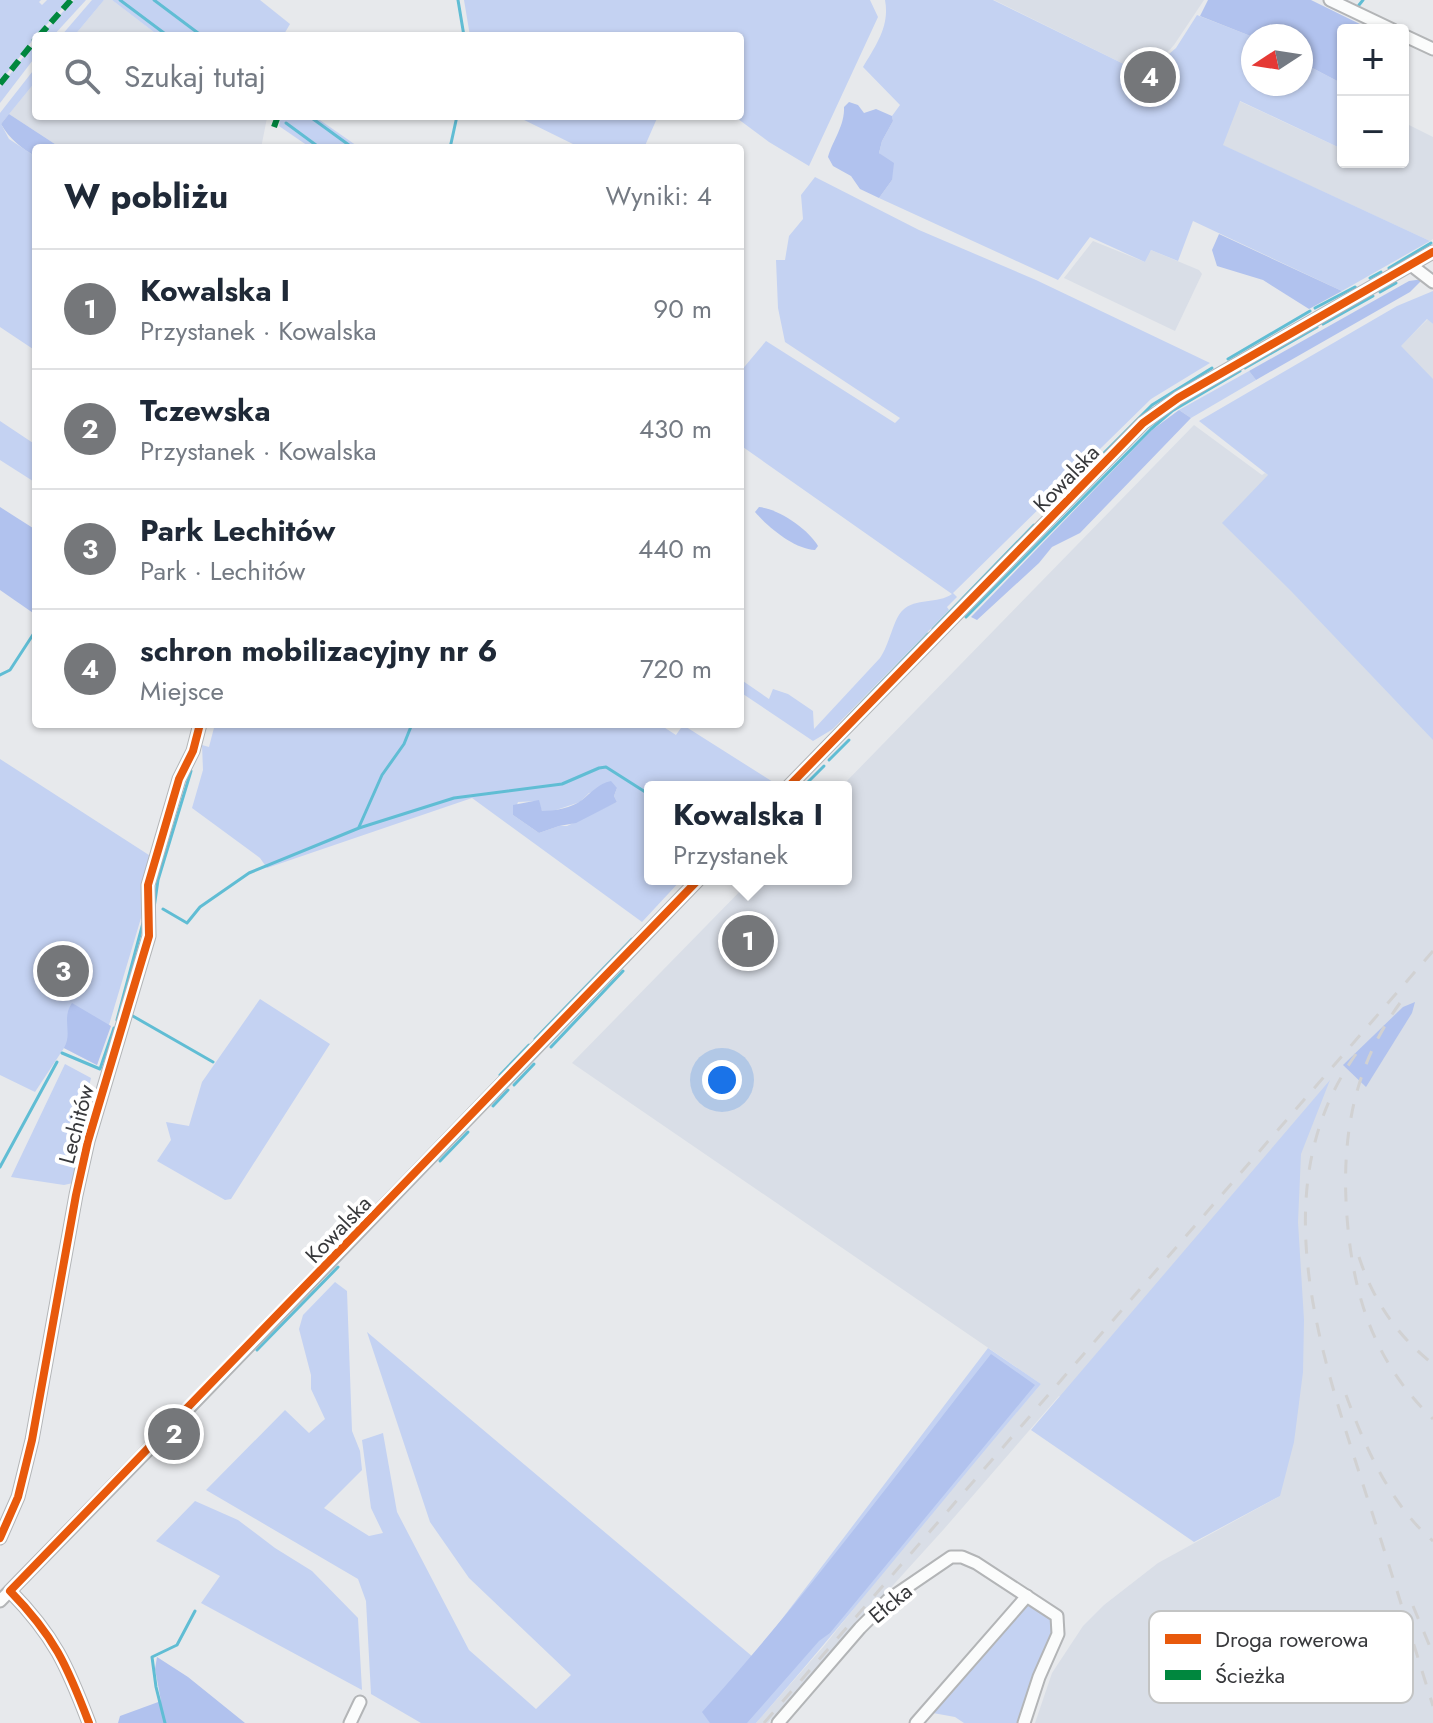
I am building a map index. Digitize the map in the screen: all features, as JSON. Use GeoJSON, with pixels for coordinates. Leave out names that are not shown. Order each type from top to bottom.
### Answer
{"type":"FeatureCollection","features":[{"type":"Feature","properties":{"kind":"street"},"geometry":{"type":"LineString","coordinates":[[1330,0],[1380,24]]}},
{"type":"Feature","properties":{"kind":"street"},"geometry":{"type":"LineString","coordinates":[[1409,38],[1433,49]]}},
{"type":"Feature","properties":{"kind":"street"},"geometry":{"type":"LineString","coordinates":[[1425,258],[1433,282]]}},
{"type":"Feature","properties":{"kind":"street","name":"Kowalska"},"geometry":{"type":"LineString","coordinates":[[794,781],[1143,423],[1237,363],[1425,258]]}},
{"type":"Feature","properties":{"kind":"street","name":"Lechitów"},"geometry":{"type":"LineString","coordinates":[[0,1538],[18,1497],[32,1440],[88,1141],[149,936],[148,885],[179,779],[193,751],[199,728]]}},
{"type":"Feature","properties":{"kind":"street","name":"Kowalska"},"geometry":{"type":"LineString","coordinates":[[0,1601],[693,885]]}},
{"type":"Feature","properties":{"kind":"street","name":"Ełcka"},"geometry":{"type":"LineString","coordinates":[[778,1723],[888,1600],[951,1557],[962,1557],[976,1563],[1053,1612],[1058,1621],[1058,1634],[1039,1677],[1024,1723]]}},
{"type":"Feature","properties":{"kind":"street"},"geometry":{"type":"LineString","coordinates":[[10,1591],[42,1625],[58,1648],[89,1723]]}},
{"type":"Feature","properties":{"kind":"street"},"geometry":{"type":"LineString","coordinates":[[916,1723],[1027,1596]]}},
{"type":"Feature","properties":{"kind":"street"},"geometry":{"type":"LineString","coordinates":[[350,1723],[360,1702]]}},
{"type":"Feature","properties":{"kind":"shaded area"},"geometry":{"type":"Polygon","coordinates":[[[0,0],[41,0],[42,5],[47,0],[70,0],[40,32],[32,32],[32,41],[0,82],[0,0]]]}},
{"type":"Feature","properties":{"kind":"shaded area"},"geometry":{"type":"Polygon","coordinates":[[[74,0],[86,0],[57,32],[44,32],[74,0]]]}},
{"type":"Feature","properties":{"kind":"shaded area"},"geometry":{"type":"Polygon","coordinates":[[[92,0],[104,0],[77,32],[64,32],[92,0]]]}},
{"type":"Feature","properties":{"kind":"shaded area"},"geometry":{"type":"Polygon","coordinates":[[[104,0],[112,0],[154,32],[77,32],[104,0]]]}},
{"type":"Feature","properties":{"kind":"shaded area"},"geometry":{"type":"Polygon","coordinates":[[[112,0],[260,0],[290,24],[285,32],[154,32],[112,0]]]}},
{"type":"Feature","properties":{"kind":"shaded area"},"geometry":{"type":"Polygon","coordinates":[[[464,0],[870,0],[878,17],[809,166],[739,120],[744,120],[744,32],[469,32],[464,0]]]}},
{"type":"Feature","properties":{"kind":"shaded area"},"geometry":{"type":"Polygon","coordinates":[[[885,0],[993,0],[1142,73],[1134,92],[1147,99],[1152,96],[1167,66],[1161,61],[1176,48],[1197,15],[1241,32],[1241,96],[1313,96],[1313,68],[1337,81],[1337,147],[1240,101],[1223,145],[1430,241],[1342,291],[1193,221],[1178,261],[1151,250],[1145,262],[1090,237],[1058,280],[879,198],[892,180],[885,158],[879,153],[893,121],[892,116],[900,105],[863,67],[884,27],[885,0]]]}},
{"type":"Feature","properties":{"kind":"shaded area"},"geometry":{"type":"Polygon","coordinates":[[[994,0],[1204,0],[1174,45],[1161,59],[1150,56],[1142,73],[994,0]]]}},
{"type":"Feature","properties":{"kind":"shaded area"},"geometry":{"type":"Polygon","coordinates":[[[1208,0],[1311,0],[1360,24],[1337,24],[1337,81],[1313,68],[1313,24],[1241,24],[1241,32],[1200,16],[1208,0]]]}},
{"type":"Feature","properties":{"kind":"shaded area"},"geometry":{"type":"Polygon","coordinates":[[[32,46],[32,61],[0,103],[0,87],[32,46]]]}},
{"type":"Feature","properties":{"kind":"shaded area"},"geometry":{"type":"Polygon","coordinates":[[[32,72],[32,86],[1,124],[9,139],[32,154],[32,348],[0,327],[0,113],[32,72]]]}},
{"type":"Feature","properties":{"kind":"shaded area"},"geometry":{"type":"Polygon","coordinates":[[[32,86],[32,120],[267,120],[262,144],[55,144],[9,114],[32,86]]]}},
{"type":"Feature","properties":{"kind":"shaded area"},"geometry":{"type":"Polygon","coordinates":[[[1239,101],[1337,147],[1337,168],[1409,168],[1409,125],[1433,137],[1433,239],[1430,241],[1222,145],[1239,101]]]}},
{"type":"Feature","properties":{"kind":"shaded area"},"geometry":{"type":"Polygon","coordinates":[[[849,102],[858,105],[864,113],[876,109],[892,116],[893,121],[879,153],[894,163],[892,180],[879,198],[860,189],[851,176],[833,166],[828,157],[841,126],[844,107],[849,102]]]}},
{"type":"Feature","properties":{"kind":"shaded area"},"geometry":{"type":"Polygon","coordinates":[[[9,114],[55,144],[32,144],[32,154],[16,143],[1,124],[9,114]]]}},
{"type":"Feature","properties":{"kind":"shaded area"},"geometry":{"type":"Polygon","coordinates":[[[280,120],[320,120],[354,144],[305,144],[279,126],[280,120]]]}},
{"type":"Feature","properties":{"kind":"shaded area"},"geometry":{"type":"Polygon","coordinates":[[[524,120],[656,120],[646,144],[573,144],[524,120]]]}},
{"type":"Feature","properties":{"kind":"shaded area"},"geometry":{"type":"Polygon","coordinates":[[[815,177],[919,230],[1036,280],[1210,363],[1151,399],[953,593],[957,597],[947,607],[949,610],[833,729],[813,741],[744,695],[744,682],[769,699],[773,689],[788,694],[813,711],[814,729],[880,658],[903,610],[952,594],[744,448],[744,367],[766,341],[895,423],[900,418],[785,342],[778,308],[776,260],[785,260],[789,236],[803,219],[801,195],[815,177]]]}},
{"type":"Feature","properties":{"kind":"shaded area"},"geometry":{"type":"Polygon","coordinates":[[[1219,234],[1342,291],[1309,309],[1263,280],[1217,266],[1212,250],[1219,234]]]}},
{"type":"Feature","properties":{"kind":"shaded area"},"geometry":{"type":"Polygon","coordinates":[[[1093,241],[1145,262],[1151,250],[1199,270],[1202,274],[1175,331],[1064,278],[1093,241]]]}},
{"type":"Feature","properties":{"kind":"shaded area"},"geometry":{"type":"Polygon","coordinates":[[[1423,279],[1410,292],[1256,380],[1249,371],[1409,281],[1423,279]]]}},
{"type":"Feature","properties":{"kind":"shaded area"},"geometry":{"type":"Polygon","coordinates":[[[1433,291],[1433,324],[1427,319],[1401,346],[1433,379],[1433,740],[1222,523],[1268,475],[1199,421],[1397,306],[1433,291]]]}},
{"type":"Feature","properties":{"kind":"shaded area"},"geometry":{"type":"Polygon","coordinates":[[[1428,319],[1433,324],[1433,1723],[1035,1723],[1052,1673],[1083,1626],[1104,1605],[1158,1563],[1280,1496],[1059,1396],[944,1529],[768,1723],[756,1723],[824,1646],[930,1513],[1041,1384],[572,1063],[746,885],[852,885],[852,781],[847,781],[1194,425],[1262,475],[1268,475],[1428,319]]]}},
{"type":"Feature","properties":{"kind":"shaded area"},"geometry":{"type":"Polygon","coordinates":[[[1249,371],[1256,380],[1191,418],[1179,410],[1249,371]]]}},
{"type":"Feature","properties":{"kind":"shaded area"},"geometry":{"type":"Polygon","coordinates":[[[1179,410],[1191,418],[1080,533],[1052,547],[977,620],[971,617],[1152,430],[1179,410]]]}},
{"type":"Feature","properties":{"kind":"shaded area"},"geometry":{"type":"Polygon","coordinates":[[[0,421],[32,442],[32,480],[0,460],[0,421]]]}},
{"type":"Feature","properties":{"kind":"shaded area"},"geometry":{"type":"Polygon","coordinates":[[[0,507],[32,527],[32,612],[0,590],[0,507]]]}},
{"type":"Feature","properties":{"kind":"shaded area"},"geometry":{"type":"Polygon","coordinates":[[[759,507],[792,521],[818,546],[815,550],[807,549],[782,536],[755,512],[759,507]]]}},
{"type":"Feature","properties":{"kind":"shaded area"},"geometry":{"type":"Polygon","coordinates":[[[214,728],[665,728],[676,735],[681,728],[688,728],[771,781],[644,781],[644,885],[676,885],[642,922],[472,798],[267,868],[260,858],[192,808],[203,770],[202,745],[209,747],[214,728]],[[617,788],[589,793],[580,802],[553,811],[542,811],[538,801],[518,802],[513,815],[539,833],[567,826],[617,802],[614,796],[617,788]]]}},
{"type":"Feature","properties":{"kind":"shaded area"},"geometry":{"type":"Polygon","coordinates":[[[0,759],[152,857],[143,893],[144,908],[97,1065],[64,1048],[35,1092],[0,1075],[0,759]]]}},
{"type":"Feature","properties":{"kind":"shaded area"},"geometry":{"type":"Polygon","coordinates":[[[611,781],[617,788],[614,796],[617,802],[576,823],[539,833],[513,815],[513,805],[539,800],[542,811],[568,807],[611,781]]]}},
{"type":"Feature","properties":{"kind":"shaded area"},"geometry":{"type":"Polygon","coordinates":[[[260,999],[330,1044],[231,1199],[225,1200],[157,1161],[171,1140],[166,1122],[189,1126],[202,1082],[260,999]]]}},
{"type":"Feature","properties":{"kind":"shaded area"},"geometry":{"type":"Polygon","coordinates":[[[1415,1002],[1412,1013],[1366,1087],[1343,1065],[1403,1007],[1415,1002]]]}},
{"type":"Feature","properties":{"kind":"shaded area"},"geometry":{"type":"Polygon","coordinates":[[[72,1003],[111,1026],[97,1065],[64,1048],[68,1037],[67,1015],[72,1003]]]}},
{"type":"Feature","properties":{"kind":"shaded area"},"geometry":{"type":"Polygon","coordinates":[[[65,1064],[91,1078],[82,1116],[90,1118],[73,1183],[64,1185],[11,1177],[65,1064]]]}},
{"type":"Feature","properties":{"kind":"shaded area"},"geometry":{"type":"Polygon","coordinates":[[[1330,1080],[1301,1154],[1298,1222],[1304,1320],[1303,1372],[1294,1442],[1280,1496],[1194,1542],[1031,1430],[1330,1080]]]}},
{"type":"Feature","properties":{"kind":"shaded area"},"geometry":{"type":"Polygon","coordinates":[[[335,1282],[347,1291],[352,1431],[360,1451],[362,1470],[324,1508],[369,1536],[383,1533],[371,1508],[362,1440],[383,1433],[397,1512],[469,1650],[536,1709],[571,1675],[469,1578],[430,1522],[367,1332],[753,1657],[988,1348],[1041,1384],[756,1723],[421,1723],[371,1694],[366,1601],[358,1579],[206,1490],[285,1410],[309,1433],[325,1419],[311,1389],[311,1375],[299,1329],[303,1315],[335,1282]]]}},
{"type":"Feature","properties":{"kind":"shaded area"},"geometry":{"type":"Polygon","coordinates":[[[991,1354],[1035,1385],[830,1633],[819,1641],[747,1723],[710,1723],[702,1712],[814,1580],[991,1354]]]}},
{"type":"Feature","properties":{"kind":"shaded area"},"geometry":{"type":"Polygon","coordinates":[[[195,1501],[238,1520],[312,1571],[358,1618],[362,1690],[201,1603],[220,1576],[156,1541],[195,1501]]]}},
{"type":"Feature","properties":{"kind":"shaded area"},"geometry":{"type":"Polygon","coordinates":[[[1032,1603],[1050,1618],[1052,1634],[1019,1723],[964,1723],[955,1717],[933,1713],[1027,1604],[1032,1603]]]}},
{"type":"Feature","properties":{"kind":"shaded area"},"geometry":{"type":"Polygon","coordinates":[[[157,1657],[188,1677],[245,1723],[118,1723],[120,1716],[161,1701],[155,1669],[157,1657]]]}},
{"type":"Feature","properties":{"kind":"waterway"},"geometry":{"type":"LineString","coordinates":[[120,0],[163,32]]}},
{"type":"Feature","properties":{"kind":"waterway"},"geometry":{"type":"LineString","coordinates":[[154,0],[197,32]]}},
{"type":"Feature","properties":{"kind":"waterway"},"geometry":{"type":"LineString","coordinates":[[458,0],[463,32]]}},
{"type":"Feature","properties":{"kind":"waterway"},"geometry":{"type":"LineString","coordinates":[[1359,5],[1363,0]]}},
{"type":"Feature","properties":{"kind":"waterway"},"geometry":{"type":"LineString","coordinates":[[314,120],[348,144]]}},
{"type":"Feature","properties":{"kind":"waterway"},"geometry":{"type":"LineString","coordinates":[[451,144],[456,120]]}},
{"type":"Feature","properties":{"kind":"waterway"},"geometry":{"type":"LineString","coordinates":[[286,123],[315,144]]}},
{"type":"Feature","properties":{"kind":"waterway"},"geometry":{"type":"LineString","coordinates":[[1389,268],[1431,243]]}},
{"type":"Feature","properties":{"kind":"waterway"},"geometry":{"type":"LineString","coordinates":[[1370,278],[1381,272]]}},
{"type":"Feature","properties":{"kind":"waterway"},"geometry":{"type":"LineString","coordinates":[[1380,292],[1396,283]]}},
{"type":"Feature","properties":{"kind":"waterway"},"geometry":{"type":"LineString","coordinates":[[1315,308],[1355,287]]}},
{"type":"Feature","properties":{"kind":"waterway"},"geometry":{"type":"LineString","coordinates":[[1323,324],[1373,296]]}},
{"type":"Feature","properties":{"kind":"waterway"},"geometry":{"type":"LineString","coordinates":[[1228,359],[1310,311]]}},
{"type":"Feature","properties":{"kind":"waterway"},"geometry":{"type":"LineString","coordinates":[[1245,368],[1317,327]]}},
{"type":"Feature","properties":{"kind":"waterway"},"geometry":{"type":"LineString","coordinates":[[1100,457],[1152,405],[1212,368]]}},
{"type":"Feature","properties":{"kind":"waterway"},"geometry":{"type":"LineString","coordinates":[[966,617],[1151,429],[1172,411],[1240,371]]}},
{"type":"Feature","properties":{"kind":"waterway"},"geometry":{"type":"LineString","coordinates":[[1047,511],[1093,464]]}},
{"type":"Feature","properties":{"kind":"waterway"},"geometry":{"type":"LineString","coordinates":[[933,629],[1034,525]]}},
{"type":"Feature","properties":{"kind":"waterway"},"geometry":{"type":"LineString","coordinates":[[848,717],[928,634]]}},
{"type":"Feature","properties":{"kind":"waterway"},"geometry":{"type":"LineString","coordinates":[[0,675],[10,670],[32,636]]}},
{"type":"Feature","properties":{"kind":"waterway"},"geometry":{"type":"LineString","coordinates":[[359,827],[382,775],[404,744],[410,728]]}},
{"type":"Feature","properties":{"kind":"waterway"},"geometry":{"type":"LineString","coordinates":[[829,760],[849,740]]}},
{"type":"Feature","properties":{"kind":"waterway"},"geometry":{"type":"LineString","coordinates":[[809,781],[824,766]]}},
{"type":"Feature","properties":{"kind":"waterway"},"geometry":{"type":"LineString","coordinates":[[163,909],[187,923],[200,907],[249,873],[359,828],[454,798],[562,784],[606,767],[644,791]]}},
{"type":"Feature","properties":{"kind":"waterway"},"geometry":{"type":"LineString","coordinates":[[154,908],[158,880],[191,771]]}},
{"type":"Feature","properties":{"kind":"waterway"},"geometry":{"type":"LineString","coordinates":[[117,1020],[143,923]]}},
{"type":"Feature","properties":{"kind":"waterway"},"geometry":{"type":"LineString","coordinates":[[535,1039],[632,939]]}},
{"type":"Feature","properties":{"kind":"waterway"},"geometry":{"type":"LineString","coordinates":[[551,1047],[623,971]]}},
{"type":"Feature","properties":{"kind":"waterway"},"geometry":{"type":"LineString","coordinates":[[131,1015],[213,1062]]}},
{"type":"Feature","properties":{"kind":"waterway"},"geometry":{"type":"LineString","coordinates":[[62,1053],[100,1069],[114,1028]]}},
{"type":"Feature","properties":{"kind":"waterway"},"geometry":{"type":"LineString","coordinates":[[500,1075],[529,1045]]}},
{"type":"Feature","properties":{"kind":"waterway"},"geometry":{"type":"LineString","coordinates":[[0,1167],[57,1062]]}},
{"type":"Feature","properties":{"kind":"waterway"},"geometry":{"type":"LineString","coordinates":[[514,1085],[534,1064]]}},
{"type":"Feature","properties":{"kind":"waterway"},"geometry":{"type":"LineString","coordinates":[[493,1106],[508,1090]]}},
{"type":"Feature","properties":{"kind":"waterway"},"geometry":{"type":"LineString","coordinates":[[440,1161],[468,1132]]}},
{"type":"Feature","properties":{"kind":"waterway"},"geometry":{"type":"LineString","coordinates":[[257,1350],[338,1267]]}},
{"type":"Feature","properties":{"kind":"waterway"},"geometry":{"type":"LineString","coordinates":[[165,1723],[152,1657],[177,1645],[195,1611]]}},
{"type":"Feature","properties":{"kind":"railway"},"geometry":{"type":"LineString","coordinates":[[764,1723],[1433,951]]}},
{"type":"Feature","properties":{"kind":"railway"},"geometry":{"type":"LineString","coordinates":[[1400,1003],[1371,1052],[1354,1105],[1346,1160],[1347,1217],[1355,1274],[1370,1326],[1396,1374],[1433,1419]]}},
{"type":"Feature","properties":{"kind":"railway"},"geometry":{"type":"LineString","coordinates":[[1356,1054],[1327,1106],[1311,1160],[1305,1216],[1309,1273],[1318,1330],[1333,1387],[1403,1611]]}},
{"type":"Feature","properties":{"kind":"railway"},"geometry":{"type":"LineString","coordinates":[[1359,1257],[1371,1288],[1388,1316],[1408,1342],[1433,1364]]}},
{"type":"Feature","properties":{"kind":"railway"},"geometry":{"type":"LineString","coordinates":[[1346,1395],[1380,1474],[1404,1510],[1433,1541]]}},
{"type":"Feature","properties":{"kind":"railway"},"geometry":{"type":"LineString","coordinates":[[1413,1606],[1433,1654]]}},
{"type":"Feature","properties":{"kind":"railway"},"geometry":{"type":"LineString","coordinates":[[1413,1643],[1433,1706]]}},
{"type":"Feature","properties":{"kind":"marked path"},"geometry":{"type":"LineString","coordinates":[[43,32],[71,0]]}},
{"type":"Feature","properties":{"kind":"marked path"},"geometry":{"type":"LineString","coordinates":[[0,84],[32,44]]}},
{"type":"Feature","properties":{"kind":"marked path"},"geometry":{"type":"LineString","coordinates":[[274,127],[277,120]]}},
{"type":"Feature","properties":{"kind":"cycle path"},"geometry":{"type":"LineString","coordinates":[[794,781],[1143,423],[1178,398],[1433,252]]}},
{"type":"Feature","properties":{"kind":"cycle path"},"geometry":{"type":"LineString","coordinates":[[0,1538],[18,1497],[32,1440],[88,1141],[149,936],[148,885],[179,779],[193,751],[199,728]]}},
{"type":"Feature","properties":{"kind":"cycle path"},"geometry":{"type":"LineString","coordinates":[[89,1723],[58,1652],[38,1622],[10,1591],[693,885]]}},
{"type":"Feature","properties":{"kind":"place","name":"schron mobilizacyjny nr 6"},"geometry":{"type":"Point","coordinates":[1150,77]}},
{"type":"Feature","properties":{"kind":"place","name":"Kowalska I"},"geometry":{"type":"Point","coordinates":[748,941]}},
{"type":"Feature","properties":{"kind":"place","name":"Park Lechitów"},"geometry":{"type":"Point","coordinates":[63,971]}},
{"type":"Feature","properties":{"kind":"place","name":"Tczewska"},"geometry":{"type":"Point","coordinates":[174,1434]}}]}
